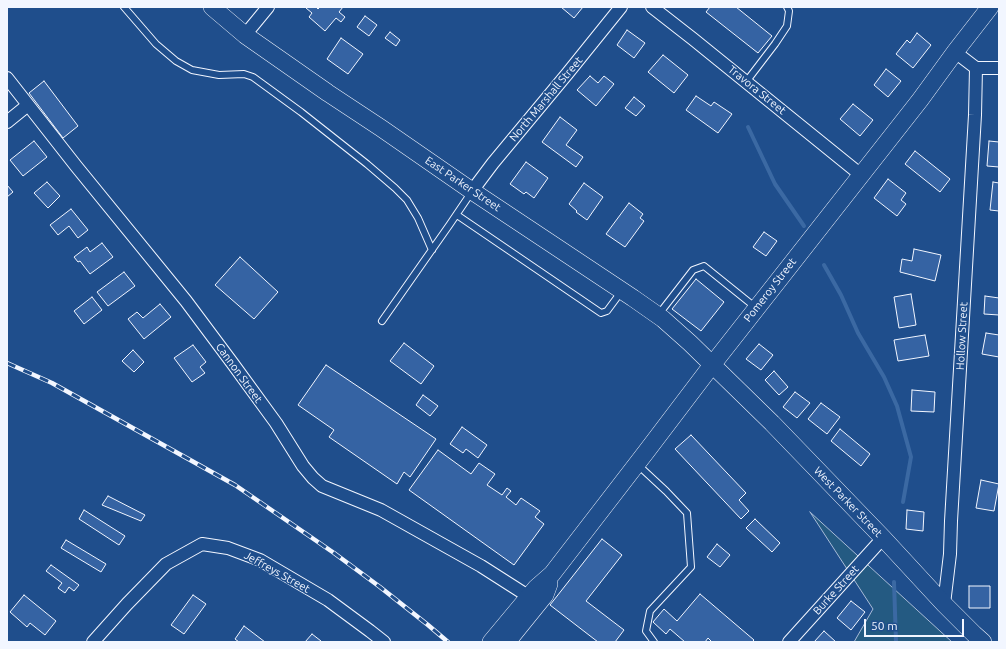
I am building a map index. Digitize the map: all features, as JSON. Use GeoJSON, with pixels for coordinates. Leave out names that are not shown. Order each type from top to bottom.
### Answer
{"type":"FeatureCollection","features":[{"type":"Feature","properties":{"kind":"street","name":"East Parker Street"},"geometry":{"type":"LineString","coordinates":[[212,7],[245,35],[472,191],[622,290],[658,316],[690,343],[712,365]]}},
{"type":"Feature","properties":{"kind":"street"},"geometry":{"type":"LineString","coordinates":[[245,35],[268,7]]}},
{"type":"Feature","properties":{"kind":"street","name":"North Marshall Street"},"geometry":{"type":"LineString","coordinates":[[472,191],[493,163],[621,7]]}},
{"type":"Feature","properties":{"kind":"street","name":"Travora Street"},"geometry":{"type":"LineString","coordinates":[[652,7],[861,175]]}},
{"type":"Feature","properties":{"kind":"street","name":"Pomeroy Street"},"geometry":{"type":"LineString","coordinates":[[491,642],[528,596],[552,574],[756,308],[920,100],[990,7]]}},
{"type":"Feature","properties":{"kind":"street"},"geometry":{"type":"LineString","coordinates":[[955,52],[976,68],[999,68]]}},
{"type":"Feature","properties":{"kind":"street","name":"Hollow Street"},"geometry":{"type":"LineString","coordinates":[[944,604],[950,554],[976,68]]}},
{"type":"Feature","properties":{"kind":"street","name":"Cannon Street"},"geometry":{"type":"LineString","coordinates":[[7,78],[76,166],[186,301],[276,423],[303,466],[313,478],[322,486],[381,510],[481,566],[528,596]]}},
{"type":"Feature","properties":{"kind":"street"},"geometry":{"type":"LineString","coordinates":[[7,122],[28,105]]}},
{"type":"Feature","properties":{"kind":"street","name":"West Parker Street"},"geometry":{"type":"LineString","coordinates":[[712,365],[772,423],[883,538],[944,604],[983,642]]}},
{"type":"Feature","properties":{"kind":"street","name":"Burke Street"},"geometry":{"type":"LineString","coordinates":[[789,642],[883,538]]}},
{"type":"Feature","properties":{"kind":"street","name":"Jeffreys Street"},"geometry":{"type":"LineString","coordinates":[[93,642],[166,564],[202,544],[228,548],[260,560],[328,600],[384,642]]}},
{"type":"Feature","properties":{"kind":"street","name":"Pomeroy Street"},"geometry":{"type":"LineString","coordinates":[[507,642],[545,595],[552,574]]}},
{"type":"Feature","properties":{"kind":"lane"},"geometry":{"type":"LineString","coordinates":[[124,7],[156,44],[176,61],[192,70],[219,75],[244,74],[253,77],[301,112],[367,164],[395,188],[406,200],[418,218],[432,250]]}},
{"type":"Feature","properties":{"kind":"lane"},"geometry":{"type":"LineString","coordinates":[[746,82],[787,26],[789,11],[788,7]]}},
{"type":"Feature","properties":{"kind":"lane"},"geometry":{"type":"LineString","coordinates":[[382,321],[457,215],[472,191]]}},
{"type":"Feature","properties":{"kind":"lane"},"geometry":{"type":"LineString","coordinates":[[457,215],[601,313],[607,311],[622,290]]}},
{"type":"Feature","properties":{"kind":"lane"},"geometry":{"type":"LineString","coordinates":[[658,316],[693,270],[704,266],[756,308]]}},
{"type":"Feature","properties":{"kind":"lane"},"geometry":{"type":"LineString","coordinates":[[637,464],[666,490],[687,512],[691,567],[650,610],[646,631],[654,642]]}},
{"type":"Feature","properties":{"kind":"shaded area"},"geometry":{"type":"Polygon","coordinates":[[[810,512],[952,642],[854,642],[873,609],[810,512]]]}},
{"type":"Feature","properties":{"kind":"building"},"geometry":{"type":"Polygon","coordinates":[[[316,7],[318,9],[320,7],[343,7],[339,12],[345,17],[341,22],[336,18],[325,31],[309,17],[312,13],[306,8],[316,7]]]}},
{"type":"Feature","properties":{"kind":"building"},"geometry":{"type":"Polygon","coordinates":[[[561,7],[583,7],[574,18],[561,7]]]}},
{"type":"Feature","properties":{"kind":"building"},"geometry":{"type":"Polygon","coordinates":[[[710,7],[736,7],[772,36],[758,53],[706,12],[710,7]]]}},
{"type":"Feature","properties":{"kind":"building"},"geometry":{"type":"Polygon","coordinates":[[[365,16],[377,25],[369,36],[357,27],[365,16]]]}},
{"type":"Feature","properties":{"kind":"building"},"geometry":{"type":"Polygon","coordinates":[[[627,30],[645,43],[634,58],[617,45],[627,30]]]}},
{"type":"Feature","properties":{"kind":"building"},"geometry":{"type":"Polygon","coordinates":[[[390,32],[400,40],[396,46],[385,38],[390,32]]]}},
{"type":"Feature","properties":{"kind":"building"},"geometry":{"type":"Polygon","coordinates":[[[917,33],[931,45],[913,68],[896,54],[907,40],[910,43],[917,33]]]}},
{"type":"Feature","properties":{"kind":"building"},"geometry":{"type":"Polygon","coordinates":[[[341,38],[363,54],[348,74],[327,59],[341,38]]]}},
{"type":"Feature","properties":{"kind":"building"},"geometry":{"type":"Polygon","coordinates":[[[663,55],[688,75],[674,93],[648,72],[663,55]]]}},
{"type":"Feature","properties":{"kind":"building"},"geometry":{"type":"Polygon","coordinates":[[[886,69],[901,81],[888,97],[874,85],[886,69]]]}},
{"type":"Feature","properties":{"kind":"building"},"geometry":{"type":"Polygon","coordinates":[[[590,76],[598,83],[604,76],[614,84],[596,106],[577,90],[590,76]]]}},
{"type":"Feature","properties":{"kind":"building"},"geometry":{"type":"Polygon","coordinates":[[[44,81],[78,126],[63,138],[29,93],[44,81]]]}},
{"type":"Feature","properties":{"kind":"building"},"geometry":{"type":"Polygon","coordinates":[[[696,96],[711,106],[714,102],[732,114],[718,133],[686,110],[696,96]]]}},
{"type":"Feature","properties":{"kind":"building"},"geometry":{"type":"Polygon","coordinates":[[[634,97],[645,106],[636,116],[625,108],[634,97]]]}},
{"type":"Feature","properties":{"kind":"building"},"geometry":{"type":"Polygon","coordinates":[[[853,104],[873,120],[860,136],[840,119],[853,104]]]}},
{"type":"Feature","properties":{"kind":"building"},"geometry":{"type":"Polygon","coordinates":[[[560,117],[577,130],[566,145],[583,157],[576,167],[542,142],[560,117]]]}},
{"type":"Feature","properties":{"kind":"building"},"geometry":{"type":"Polygon","coordinates":[[[34,141],[47,157],[23,176],[10,160],[34,141]]]}},
{"type":"Feature","properties":{"kind":"building"},"geometry":{"type":"Polygon","coordinates":[[[989,141],[999,142],[999,167],[987,166],[989,141]]]}},
{"type":"Feature","properties":{"kind":"building"},"geometry":{"type":"Polygon","coordinates":[[[915,151],[950,179],[940,192],[905,164],[915,151]]]}},
{"type":"Feature","properties":{"kind":"building"},"geometry":{"type":"Polygon","coordinates":[[[526,162],[548,178],[534,198],[526,192],[524,194],[510,184],[526,162]]]}},
{"type":"Feature","properties":{"kind":"building"},"geometry":{"type":"Polygon","coordinates":[[[888,179],[906,193],[901,200],[906,204],[897,216],[874,198],[888,179]]]}},
{"type":"Feature","properties":{"kind":"building"},"geometry":{"type":"Polygon","coordinates":[[[47,182],[60,196],[48,208],[34,193],[47,182]]]}},
{"type":"Feature","properties":{"kind":"building"},"geometry":{"type":"Polygon","coordinates":[[[993,182],[999,183],[999,211],[990,210],[993,182]]]}},
{"type":"Feature","properties":{"kind":"building"},"geometry":{"type":"Polygon","coordinates":[[[584,183],[603,197],[587,220],[576,212],[577,211],[569,204],[584,183]]]}},
{"type":"Feature","properties":{"kind":"building"},"geometry":{"type":"Polygon","coordinates":[[[7,185],[13,192],[7,197],[7,185]]]}},
{"type":"Feature","properties":{"kind":"building"},"geometry":{"type":"Polygon","coordinates":[[[629,203],[643,214],[640,218],[644,221],[625,247],[606,234],[629,203]]]}},
{"type":"Feature","properties":{"kind":"building"},"geometry":{"type":"Polygon","coordinates":[[[71,209],[88,230],[78,238],[69,226],[58,235],[50,225],[71,209]]]}},
{"type":"Feature","properties":{"kind":"building"},"geometry":{"type":"Polygon","coordinates":[[[764,232],[777,241],[766,256],[753,247],[764,232]]]}},
{"type":"Feature","properties":{"kind":"building"},"geometry":{"type":"Polygon","coordinates":[[[102,243],[113,257],[90,274],[80,261],[78,262],[74,257],[87,247],[90,252],[102,243]]]}},
{"type":"Feature","properties":{"kind":"building"},"geometry":{"type":"Polygon","coordinates":[[[914,249],[941,255],[935,281],[900,272],[902,259],[912,261],[914,249]]]}},
{"type":"Feature","properties":{"kind":"building"},"geometry":{"type":"Polygon","coordinates":[[[240,257],[278,292],[254,319],[215,285],[240,257]]]}},
{"type":"Feature","properties":{"kind":"building"},"geometry":{"type":"Polygon","coordinates":[[[124,272],[135,286],[108,306],[97,292],[124,272]]]}},
{"type":"Feature","properties":{"kind":"building"},"geometry":{"type":"Polygon","coordinates":[[[696,279],[724,302],[701,331],[672,309],[696,279]]]}},
{"type":"Feature","properties":{"kind":"building"},"geometry":{"type":"Polygon","coordinates":[[[911,294],[916,325],[899,328],[894,297],[911,294]]]}},
{"type":"Feature","properties":{"kind":"building"},"geometry":{"type":"Polygon","coordinates":[[[985,296],[999,298],[999,315],[984,314],[985,296]]]}},
{"type":"Feature","properties":{"kind":"building"},"geometry":{"type":"Polygon","coordinates":[[[92,297],[102,310],[84,324],[74,311],[92,297]]]}},
{"type":"Feature","properties":{"kind":"building"},"geometry":{"type":"Polygon","coordinates":[[[160,304],[171,317],[144,339],[128,319],[137,312],[143,318],[160,304]]]}},
{"type":"Feature","properties":{"kind":"building"},"geometry":{"type":"Polygon","coordinates":[[[986,333],[999,335],[999,357],[982,354],[986,333]]]}},
{"type":"Feature","properties":{"kind":"building"},"geometry":{"type":"Polygon","coordinates":[[[925,335],[929,356],[898,361],[894,340],[925,335]]]}},
{"type":"Feature","properties":{"kind":"building"},"geometry":{"type":"Polygon","coordinates":[[[404,343],[434,366],[421,384],[390,361],[404,343]]]}},
{"type":"Feature","properties":{"kind":"building"},"geometry":{"type":"Polygon","coordinates":[[[759,344],[773,355],[761,370],[746,359],[759,344]]]}},
{"type":"Feature","properties":{"kind":"building"},"geometry":{"type":"Polygon","coordinates":[[[193,345],[206,362],[200,367],[205,373],[192,382],[174,358],[193,345]]]}},
{"type":"Feature","properties":{"kind":"building"},"geometry":{"type":"Polygon","coordinates":[[[133,350],[144,362],[134,372],[122,361],[133,350]]]}},
{"type":"Feature","properties":{"kind":"building"},"geometry":{"type":"Polygon","coordinates":[[[326,365],[436,439],[410,477],[404,472],[397,484],[329,437],[334,430],[298,405],[326,365]]]}},
{"type":"Feature","properties":{"kind":"building"},"geometry":{"type":"Polygon","coordinates":[[[774,371],[788,387],[779,395],[765,380],[774,371]]]}},
{"type":"Feature","properties":{"kind":"building"},"geometry":{"type":"Polygon","coordinates":[[[912,390],[935,392],[934,412],[911,411],[912,390]]]}},
{"type":"Feature","properties":{"kind":"building"},"geometry":{"type":"Polygon","coordinates":[[[795,392],[810,403],[797,418],[783,407],[795,392]]]}},
{"type":"Feature","properties":{"kind":"building"},"geometry":{"type":"Polygon","coordinates":[[[423,395],[438,406],[430,416],[416,405],[423,395]]]}},
{"type":"Feature","properties":{"kind":"building"},"geometry":{"type":"Polygon","coordinates":[[[821,403],[840,417],[827,434],[808,419],[821,403]]]}},
{"type":"Feature","properties":{"kind":"building"},"geometry":{"type":"Polygon","coordinates":[[[462,427],[487,445],[478,458],[466,449],[463,453],[450,444],[462,427]]]}},
{"type":"Feature","properties":{"kind":"building"},"geometry":{"type":"Polygon","coordinates":[[[840,429],[870,454],[861,466],[831,441],[840,429]]]}},
{"type":"Feature","properties":{"kind":"building"},"geometry":{"type":"Polygon","coordinates":[[[691,435],[746,493],[739,500],[749,511],[741,519],[675,449],[691,435]]]}},
{"type":"Feature","properties":{"kind":"building"},"geometry":{"type":"Polygon","coordinates":[[[438,450],[471,474],[479,463],[495,474],[487,485],[502,495],[507,488],[511,491],[506,497],[516,505],[521,498],[540,511],[535,517],[544,524],[514,565],[409,490],[438,450]]]}},
{"type":"Feature","properties":{"kind":"building"},"geometry":{"type":"Polygon","coordinates":[[[981,480],[999,484],[994,511],[976,508],[981,480]]]}},
{"type":"Feature","properties":{"kind":"building"},"geometry":{"type":"Polygon","coordinates":[[[108,496],[145,515],[141,521],[102,505],[108,496]]]}},
{"type":"Feature","properties":{"kind":"building"},"geometry":{"type":"Polygon","coordinates":[[[84,510],[125,536],[119,545],[79,519],[84,510]]]}},
{"type":"Feature","properties":{"kind":"building"},"geometry":{"type":"Polygon","coordinates":[[[907,510],[924,512],[923,531],[906,529],[907,510]]]}},
{"type":"Feature","properties":{"kind":"building"},"geometry":{"type":"Polygon","coordinates":[[[755,519],[780,543],[772,552],[746,528],[755,519]]]}},
{"type":"Feature","properties":{"kind":"building"},"geometry":{"type":"Polygon","coordinates":[[[602,539],[622,555],[586,601],[624,630],[615,642],[598,642],[550,605],[602,539]]]}},
{"type":"Feature","properties":{"kind":"building"},"geometry":{"type":"Polygon","coordinates":[[[66,540],[106,564],[101,572],[61,548],[66,540]]]}},
{"type":"Feature","properties":{"kind":"building"},"geometry":{"type":"Polygon","coordinates":[[[717,544],[730,555],[720,567],[707,557],[717,544]]]}},
{"type":"Feature","properties":{"kind":"building"},"geometry":{"type":"Polygon","coordinates":[[[51,565],[79,585],[74,591],[69,587],[65,593],[58,588],[62,583],[46,571],[51,565]]]}},
{"type":"Feature","properties":{"kind":"building"},"geometry":{"type":"Polygon","coordinates":[[[969,586],[990,586],[990,608],[969,608],[969,586]]]}},
{"type":"Feature","properties":{"kind":"building"},"geometry":{"type":"Polygon","coordinates":[[[700,594],[754,640],[752,642],[712,642],[708,638],[705,642],[685,642],[670,629],[666,634],[653,622],[664,609],[677,621],[700,594]]]}},
{"type":"Feature","properties":{"kind":"building"},"geometry":{"type":"Polygon","coordinates":[[[24,595],[56,621],[45,635],[30,623],[27,627],[10,612],[24,595]]]}},
{"type":"Feature","properties":{"kind":"building"},"geometry":{"type":"Polygon","coordinates":[[[193,595],[206,604],[184,634],[171,625],[193,595]]]}},
{"type":"Feature","properties":{"kind":"building"},"geometry":{"type":"Polygon","coordinates":[[[851,601],[865,612],[851,630],[837,618],[851,601]]]}},
{"type":"Feature","properties":{"kind":"building"},"geometry":{"type":"Polygon","coordinates":[[[244,626],[265,642],[239,642],[235,639],[244,626]]]}},
{"type":"Feature","properties":{"kind":"building"},"geometry":{"type":"Polygon","coordinates":[[[824,631],[836,642],[814,642],[824,631]]]}},
{"type":"Feature","properties":{"kind":"building"},"geometry":{"type":"Polygon","coordinates":[[[312,634],[321,641],[305,642],[312,634]]]}},
{"type":"Feature","properties":{"kind":"waterway"},"geometry":{"type":"LineString","coordinates":[[748,127],[775,184],[804,226]]}},
{"type":"Feature","properties":{"kind":"waterway"},"geometry":{"type":"LineString","coordinates":[[824,265],[841,295],[858,333],[884,377],[897,406],[911,457],[903,502]]}},
{"type":"Feature","properties":{"kind":"waterway"},"geometry":{"type":"LineString","coordinates":[[894,582],[896,642]]}},
{"type":"Feature","properties":{"kind":"railway"},"geometry":{"type":"LineString","coordinates":[[7,363],[52,383],[235,485],[334,553],[380,587],[448,642]]}}]}
